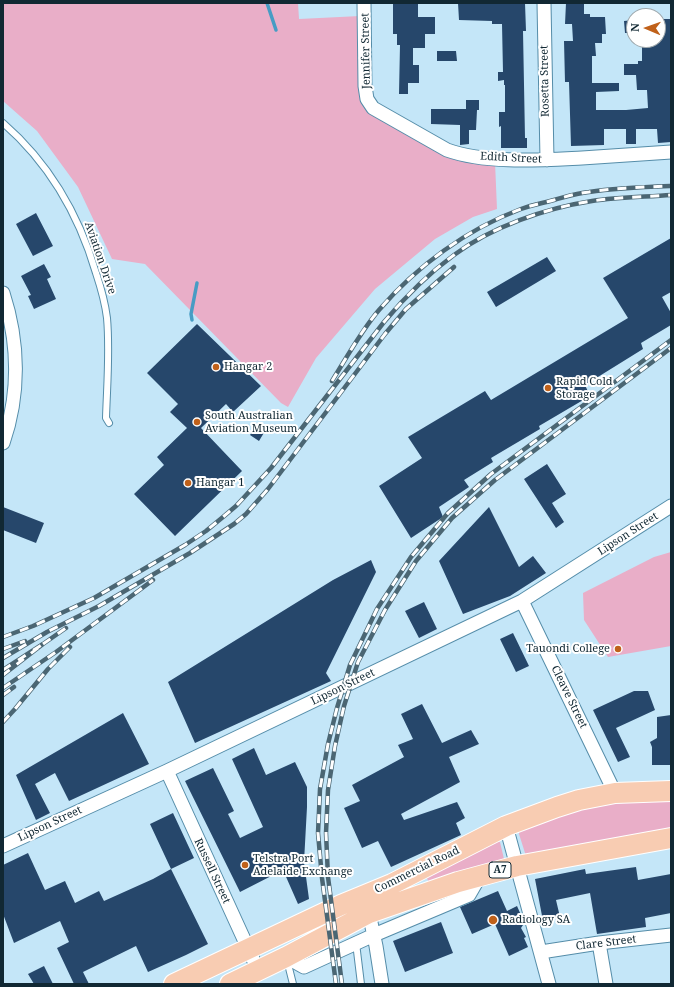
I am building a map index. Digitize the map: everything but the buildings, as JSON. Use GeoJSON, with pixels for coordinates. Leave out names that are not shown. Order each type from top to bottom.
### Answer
{"type":"FeatureCollection","features":[{"type":"Feature","properties":{"kind":"main road","name":"Commercial Road"},"geometry":{"type":"LineString","coordinates":[[177,983],[341,905],[392,884],[506,826],[557,806],[615,793],[671,791]]}},
{"type":"Feature","properties":{"kind":"main road","name":"Commercial Road"},"geometry":{"type":"LineString","coordinates":[[230,984],[286,957],[369,912],[480,876],[517,866],[671,838]]}},
{"type":"Feature","properties":{"kind":"main road"},"geometry":{"type":"LineString","coordinates":[[341,905],[358,913],[369,912],[388,895],[392,884]]}},
{"type":"Feature","properties":{"kind":"street","name":"Jennifer Street"},"geometry":{"type":"LineString","coordinates":[[364,3],[365,86],[367,99]]}},
{"type":"Feature","properties":{"kind":"street","name":"Rosetta Street"},"geometry":{"type":"LineString","coordinates":[[544,3],[547,160]]}},
{"type":"Feature","properties":{"kind":"street","name":"Edith Street"},"geometry":{"type":"LineString","coordinates":[[367,99],[373,108],[459,154],[504,160],[547,160],[671,152]]}},
{"type":"Feature","properties":{"kind":"street"},"geometry":{"type":"LineString","coordinates":[[3,294],[11,322],[14,342],[15,375],[9,400],[10,423],[3,443]]}},
{"type":"Feature","properties":{"kind":"street","name":"Lipson Street"},"geometry":{"type":"LineString","coordinates":[[3,846],[167,771],[522,601],[671,506]]}},
{"type":"Feature","properties":{"kind":"street","name":"Cleave Street"},"geometry":{"type":"LineString","coordinates":[[522,601],[615,793]]}},
{"type":"Feature","properties":{"kind":"street","name":"Russell Street"},"geometry":{"type":"LineString","coordinates":[[167,771],[258,970]]}},
{"type":"Feature","properties":{"kind":"street"},"geometry":{"type":"LineString","coordinates":[[506,826],[549,984]]}},
{"type":"Feature","properties":{"kind":"street"},"geometry":{"type":"LineString","coordinates":[[286,957],[304,967],[374,935],[469,895],[480,876]]}},
{"type":"Feature","properties":{"kind":"street"},"geometry":{"type":"LineString","coordinates":[[369,912],[382,984]]}},
{"type":"Feature","properties":{"kind":"street","name":"Clare Street"},"geometry":{"type":"LineString","coordinates":[[540,952],[599,943],[671,935]]}},
{"type":"Feature","properties":{"kind":"street"},"geometry":{"type":"LineString","coordinates":[[599,943],[606,984]]}},
{"type":"Feature","properties":{"kind":"lane","name":"Aviation Drive"},"geometry":{"type":"LineString","coordinates":[[3,122],[39,159],[60,189],[77,221],[92,259],[102,292],[106,316],[108,339],[106,418],[110,423]]}},
{"type":"Feature","properties":{"kind":"lane"},"geometry":{"type":"LineString","coordinates":[[356,943],[361,984]]}},
{"type":"Feature","properties":{"kind":"lane"},"geometry":{"type":"LineString","coordinates":[[286,957],[293,984]]}},
{"type":"Feature","properties":{"kind":"shaded area"},"geometry":{"type":"Polygon","coordinates":[[[3,3],[298,3],[299,19],[360,16],[361,102],[366,109],[444,154],[495,162],[497,209],[473,217],[435,239],[375,289],[316,358],[288,407],[281,403],[145,264],[112,259],[78,187],[37,131],[3,101],[3,3]]]}},
{"type":"Feature","properties":{"kind":"shaded area"},"geometry":{"type":"Polygon","coordinates":[[[671,552],[671,646],[608,657],[584,620],[583,593],[654,557],[671,552]]]}},
{"type":"Feature","properties":{"kind":"shaded area"},"geometry":{"type":"Polygon","coordinates":[[[671,800],[671,830],[622,837],[533,856],[526,855],[519,834],[519,832],[550,819],[582,809],[615,804],[671,800]]]}},
{"type":"Feature","properties":{"kind":"shaded area"},"geometry":{"type":"Polygon","coordinates":[[[497,841],[500,842],[504,859],[430,886],[427,878],[497,841]]]}},
{"type":"Feature","properties":{"kind":"waterway"},"geometry":{"type":"LineString","coordinates":[[267,3],[276,30]]}},
{"type":"Feature","properties":{"kind":"waterway"},"geometry":{"type":"LineString","coordinates":[[192,320],[191,314],[197,283]]}},
{"type":"Feature","properties":{"kind":"railway"},"geometry":{"type":"LineString","coordinates":[[332,381],[366,327],[394,294],[410,278],[444,250],[481,227],[521,209],[576,194],[620,189],[671,186]]}},
{"type":"Feature","properties":{"kind":"railway"},"geometry":{"type":"LineString","coordinates":[[3,637],[33,626],[94,598],[185,545],[223,517],[236,506],[271,468],[384,322],[400,304],[435,270],[469,245],[502,227],[556,208],[602,200],[671,195]]}},
{"type":"Feature","properties":{"kind":"railway"},"geometry":{"type":"LineString","coordinates":[[3,658],[47,632],[99,606],[190,553],[234,524],[246,514],[268,489],[385,334],[406,309],[454,267]]}},
{"type":"Feature","properties":{"kind":"railway"},"geometry":{"type":"LineString","coordinates":[[336,984],[322,878],[318,833],[320,789],[328,744],[350,665],[377,609],[411,557],[448,513],[491,474],[671,340]]}},
{"type":"Feature","properties":{"kind":"railway"},"geometry":{"type":"LineString","coordinates":[[342,984],[328,877],[326,833],[328,790],[335,746],[344,706],[358,662],[385,610],[416,561],[452,518],[495,480],[671,348]]}},
{"type":"Feature","properties":{"kind":"railway"},"geometry":{"type":"LineString","coordinates":[[3,688],[56,652],[153,580]]}},
{"type":"Feature","properties":{"kind":"railway"},"geometry":{"type":"LineString","coordinates":[[43,644],[66,628]]}},
{"type":"Feature","properties":{"kind":"railway"},"geometry":{"type":"LineString","coordinates":[[3,649],[25,641]]}},
{"type":"Feature","properties":{"kind":"railway"},"geometry":{"type":"LineString","coordinates":[[3,670],[43,644],[3,675]]}},
{"type":"Feature","properties":{"kind":"railway"},"geometry":{"type":"LineString","coordinates":[[3,722],[48,669],[70,647]]}},
{"type":"Feature","properties":{"kind":"railway"},"geometry":{"type":"LineString","coordinates":[[3,695],[14,687]]}},
{"type":"Feature","properties":{"kind":"place","name":"Hangar 2"},"geometry":{"type":"Point","coordinates":[216,367]}},
{"type":"Feature","properties":{"kind":"place","name":"Rapid Cold Storage"},"geometry":{"type":"Point","coordinates":[548,388]}},
{"type":"Feature","properties":{"kind":"place","name":"South Australian Aviation Museum"},"geometry":{"type":"Point","coordinates":[197,422]}},
{"type":"Feature","properties":{"kind":"place","name":"Hangar 1"},"geometry":{"type":"Point","coordinates":[188,483]}},
{"type":"Feature","properties":{"kind":"place","name":"Tauondi College"},"geometry":{"type":"Point","coordinates":[618,649]}},
{"type":"Feature","properties":{"kind":"place","name":"Telstra Port Adelaide Exchange"},"geometry":{"type":"Point","coordinates":[245,865]}},
{"type":"Feature","properties":{"kind":"place","name":"Radiology SA"},"geometry":{"type":"Point","coordinates":[493,920]}}]}
